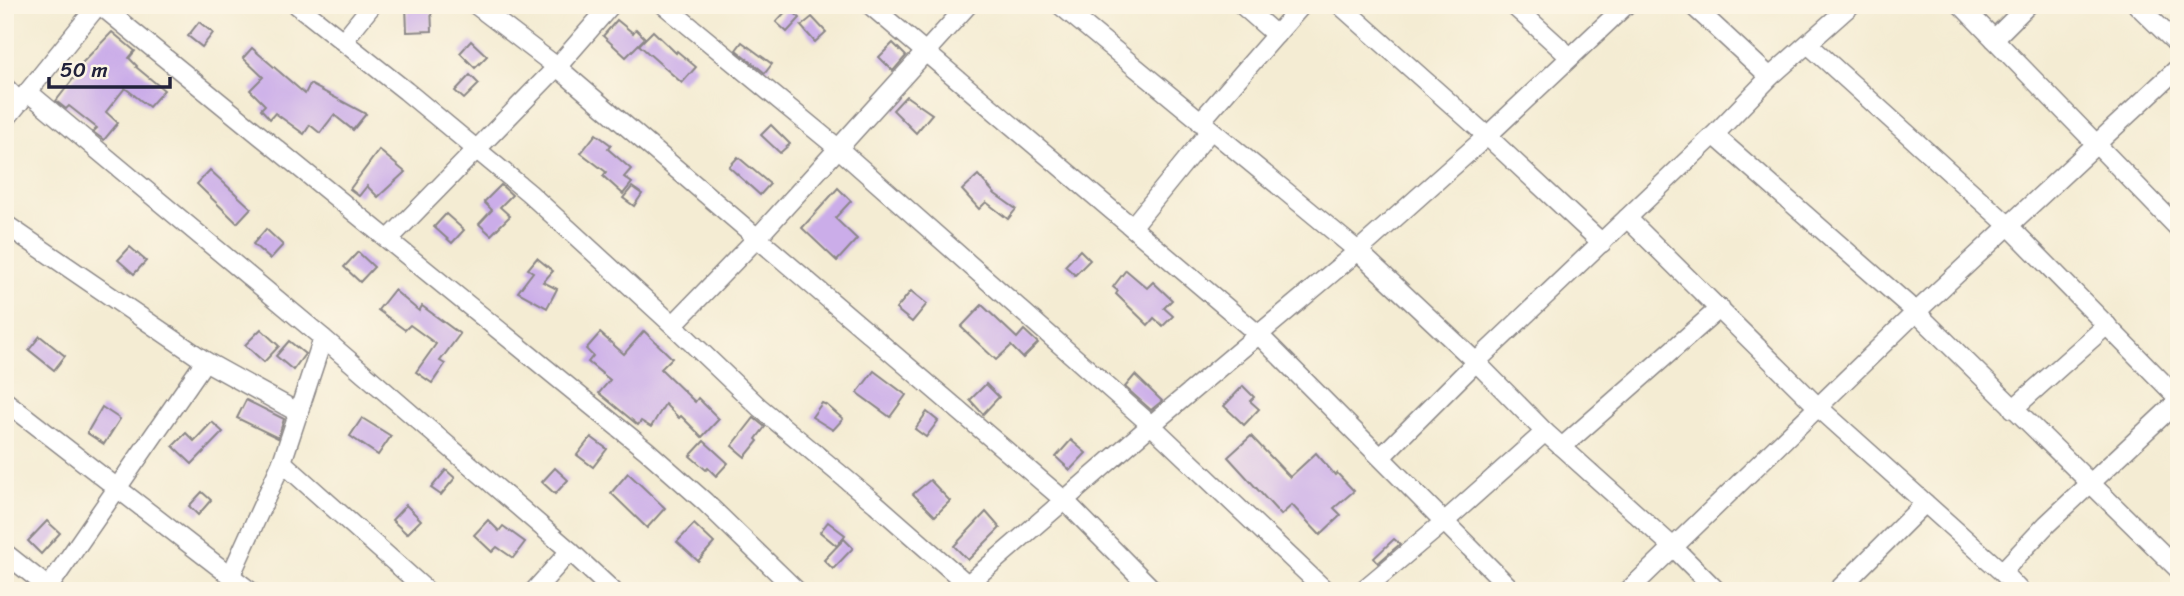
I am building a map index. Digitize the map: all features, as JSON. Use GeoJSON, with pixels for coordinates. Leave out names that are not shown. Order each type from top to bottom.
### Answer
{"type":"FeatureCollection","features":[{"type":"Feature","properties":{"kind":"street"},"geometry":{"type":"LineString","coordinates":[[5,120],[99,5],[646,450],[705,502],[797,591]]}},
{"type":"Feature","properties":{"kind":"street"},"geometry":{"type":"LineString","coordinates":[[297,5],[529,193],[775,422],[876,504],[968,589],[1151,425],[1358,251],[1487,136],[1626,5]]}},
{"type":"Feature","properties":{"kind":"street"},"geometry":{"type":"LineString","coordinates":[[343,41],[372,5]]}},
{"type":"Feature","properties":{"kind":"street"},"geometry":{"type":"LineString","coordinates":[[476,5],[556,67],[1065,500],[1154,591]]}},
{"type":"Feature","properties":{"kind":"street"},"geometry":{"type":"LineString","coordinates":[[389,239],[556,67],[611,5]]}},
{"type":"Feature","properties":{"kind":"street"},"geometry":{"type":"LineString","coordinates":[[664,5],[839,149],[1151,425],[1326,591]]}},
{"type":"Feature","properties":{"kind":"street"},"geometry":{"type":"LineString","coordinates":[[870,5],[1260,336],[1513,591]]}},
{"type":"Feature","properties":{"kind":"street"},"geometry":{"type":"LineString","coordinates":[[673,325],[758,237],[968,5]]}},
{"type":"Feature","properties":{"kind":"street"},"geometry":{"type":"LineString","coordinates":[[1060,5],[1358,251],[1476,362],[1545,432],[1673,547],[1717,591]]}},
{"type":"Feature","properties":{"kind":"street"},"geometry":{"type":"LineString","coordinates":[[1242,5],[1276,35]]}},
{"type":"Feature","properties":{"kind":"street"},"geometry":{"type":"LineString","coordinates":[[1132,227],[1205,126],[1302,5]]}},
{"type":"Feature","properties":{"kind":"street"},"geometry":{"type":"LineString","coordinates":[[1340,5],[1602,243]]}},
{"type":"Feature","properties":{"kind":"street"},"geometry":{"type":"LineString","coordinates":[[1513,5],[1570,57]]}},
{"type":"Feature","properties":{"kind":"street"},"geometry":{"type":"LineString","coordinates":[[1692,5],[1770,77]]}},
{"type":"Feature","properties":{"kind":"street"},"geometry":{"type":"LineString","coordinates":[[1381,457],[1476,362],[1714,135],[1770,77],[1850,5]]}},
{"type":"Feature","properties":{"kind":"street"},"geometry":{"type":"LineString","coordinates":[[1961,5],[2179,229]]}},
{"type":"Feature","properties":{"kind":"street"},"geometry":{"type":"LineString","coordinates":[[1994,39],[2028,5]]}},
{"type":"Feature","properties":{"kind":"street"},"geometry":{"type":"LineString","coordinates":[[2137,5],[2179,46]]}},
{"type":"Feature","properties":{"kind":"street"},"geometry":{"type":"LineString","coordinates":[[1808,44],[2008,225],[2179,399],[2047,524],[2002,572]]}},
{"type":"Feature","properties":{"kind":"street"},"geometry":{"type":"LineString","coordinates":[[1628,591],[1916,312],[2179,67]]}},
{"type":"Feature","properties":{"kind":"street"},"geometry":{"type":"LineString","coordinates":[[5,87],[24,97],[323,338],[614,591]]}},
{"type":"Feature","properties":{"kind":"street"},"geometry":{"type":"LineString","coordinates":[[1714,135],[1916,312],[2179,570]]}},
{"type":"Feature","properties":{"kind":"street"},"geometry":{"type":"LineString","coordinates":[[1627,218],[1818,407],[2002,572],[2018,590]]}},
{"type":"Feature","properties":{"kind":"street"},"geometry":{"type":"LineString","coordinates":[[5,225],[205,361],[299,413]]}},
{"type":"Feature","properties":{"kind":"street"},"geometry":{"type":"LineString","coordinates":[[1562,447],[1720,308]]}},
{"type":"Feature","properties":{"kind":"street"},"geometry":{"type":"LineString","coordinates":[[2013,409],[2106,325]]}},
{"type":"Feature","properties":{"kind":"street"},"geometry":{"type":"LineString","coordinates":[[230,575],[282,462],[323,338]]}},
{"type":"Feature","properties":{"kind":"street"},"geometry":{"type":"LineString","coordinates":[[5,553],[49,590],[205,361]]}},
{"type":"Feature","properties":{"kind":"street"},"geometry":{"type":"LineString","coordinates":[[5,401],[250,591]]}},
{"type":"Feature","properties":{"kind":"street"},"geometry":{"type":"LineString","coordinates":[[1362,591],[1545,432]]}},
{"type":"Feature","properties":{"kind":"street"},"geometry":{"type":"LineString","coordinates":[[282,462],[427,591]]}},
{"type":"Feature","properties":{"kind":"street"},"geometry":{"type":"LineString","coordinates":[[1837,591],[1925,503]]}},
{"type":"Feature","properties":{"kind":"street"},"geometry":{"type":"LineString","coordinates":[[534,591],[570,551]]}},
{"type":"Feature","properties":{"kind":"building"},"geometry":{"type":"Polygon","coordinates":[[[406,5],[431,5],[432,31],[407,32],[406,5]]]}},
{"type":"Feature","properties":{"kind":"building"},"geometry":{"type":"Polygon","coordinates":[[[789,8],[800,18],[787,32],[776,22],[789,8]]]}},
{"type":"Feature","properties":{"kind":"building"},"geometry":{"type":"Polygon","coordinates":[[[812,17],[826,32],[815,42],[801,26],[812,17]]]}},
{"type":"Feature","properties":{"kind":"building"},"geometry":{"type":"Polygon","coordinates":[[[617,20],[633,33],[636,29],[645,38],[626,57],[603,36],[617,20]]]}},
{"type":"Feature","properties":{"kind":"building"},"geometry":{"type":"Polygon","coordinates":[[[199,22],[213,33],[202,47],[188,36],[199,22]]]}},
{"type":"Feature","properties":{"kind":"building"},"geometry":{"type":"Polygon","coordinates":[[[653,31],[676,53],[677,51],[696,67],[682,83],[639,45],[653,31]]]}},
{"type":"Feature","properties":{"kind":"building"},"geometry":{"type":"Polygon","coordinates":[[[112,32],[135,51],[129,58],[136,67],[164,90],[149,107],[125,88],[106,112],[118,123],[104,140],[93,132],[97,128],[69,106],[66,109],[56,101],[83,66],[81,64],[112,32]]]}},
{"type":"Feature","properties":{"kind":"building"},"geometry":{"type":"Polygon","coordinates":[[[471,41],[487,56],[475,68],[460,53],[471,41]]]}},
{"type":"Feature","properties":{"kind":"building"},"geometry":{"type":"Polygon","coordinates":[[[742,42],[772,64],[765,73],[736,50],[742,42]]]}},
{"type":"Feature","properties":{"kind":"building"},"geometry":{"type":"Polygon","coordinates":[[[893,43],[906,56],[893,71],[879,57],[893,43]]]}},
{"type":"Feature","properties":{"kind":"building"},"geometry":{"type":"Polygon","coordinates":[[[252,48],[305,94],[310,84],[366,114],[353,130],[334,115],[320,133],[310,125],[304,134],[275,113],[270,119],[261,109],[265,105],[250,90],[263,77],[243,58],[252,48]]]}},
{"type":"Feature","properties":{"kind":"building"},"geometry":{"type":"Polygon","coordinates":[[[470,75],[479,84],[464,99],[455,91],[470,75]]]}},
{"type":"Feature","properties":{"kind":"building"},"geometry":{"type":"Polygon","coordinates":[[[906,96],[932,114],[916,133],[893,110],[906,96]]]}},
{"type":"Feature","properties":{"kind":"building"},"geometry":{"type":"Polygon","coordinates":[[[771,125],[790,144],[780,153],[761,135],[771,125]]]}},
{"type":"Feature","properties":{"kind":"building"},"geometry":{"type":"Polygon","coordinates":[[[596,134],[611,145],[608,149],[631,169],[624,177],[632,183],[623,194],[603,176],[606,172],[581,153],[596,134]]]}},
{"type":"Feature","properties":{"kind":"building"},"geometry":{"type":"Polygon","coordinates":[[[379,150],[405,172],[378,197],[367,186],[359,196],[350,189],[379,150]]]}},
{"type":"Feature","properties":{"kind":"building"},"geometry":{"type":"Polygon","coordinates":[[[738,157],[770,184],[760,195],[729,167],[738,157]]]}},
{"type":"Feature","properties":{"kind":"building"},"geometry":{"type":"Polygon","coordinates":[[[210,170],[251,208],[237,223],[197,184],[210,170]]]}},
{"type":"Feature","properties":{"kind":"building"},"geometry":{"type":"Polygon","coordinates":[[[978,175],[995,194],[1016,209],[1008,219],[986,202],[979,209],[962,190],[978,175]]]}},
{"type":"Feature","properties":{"kind":"building"},"geometry":{"type":"Polygon","coordinates":[[[501,185],[512,195],[500,207],[510,216],[491,235],[479,224],[492,210],[484,202],[501,185]]]}},
{"type":"Feature","properties":{"kind":"building"},"geometry":{"type":"Polygon","coordinates":[[[632,187],[642,194],[634,206],[623,198],[632,187]]]}},
{"type":"Feature","properties":{"kind":"building"},"geometry":{"type":"Polygon","coordinates":[[[838,188],[851,201],[835,218],[857,239],[837,261],[802,228],[838,188]]]}},
{"type":"Feature","properties":{"kind":"building"},"geometry":{"type":"Polygon","coordinates":[[[446,214],[464,230],[452,243],[434,227],[446,214]]]}},
{"type":"Feature","properties":{"kind":"building"},"geometry":{"type":"Polygon","coordinates":[[[266,229],[283,245],[270,259],[253,244],[266,229]]]}},
{"type":"Feature","properties":{"kind":"building"},"geometry":{"type":"Polygon","coordinates":[[[130,247],[146,261],[134,274],[118,260],[130,247]]]}},
{"type":"Feature","properties":{"kind":"building"},"geometry":{"type":"Polygon","coordinates":[[[1080,250],[1090,260],[1075,275],[1065,266],[1080,250]]]}},
{"type":"Feature","properties":{"kind":"building"},"geometry":{"type":"Polygon","coordinates":[[[358,252],[374,267],[360,282],[344,267],[358,252]]]}},
{"type":"Feature","properties":{"kind":"building"},"geometry":{"type":"Polygon","coordinates":[[[537,258],[553,271],[543,282],[557,289],[547,308],[518,292],[533,272],[528,269],[537,258]]]}},
{"type":"Feature","properties":{"kind":"building"},"geometry":{"type":"Polygon","coordinates":[[[1126,270],[1147,288],[1153,282],[1172,300],[1164,308],[1173,316],[1163,326],[1154,318],[1148,325],[1116,294],[1118,291],[1113,287],[1126,270]]]}},
{"type":"Feature","properties":{"kind":"building"},"geometry":{"type":"Polygon","coordinates":[[[394,290],[419,311],[422,306],[460,334],[440,361],[445,364],[432,383],[416,372],[436,344],[410,325],[405,330],[378,310],[394,290]]]}},
{"type":"Feature","properties":{"kind":"building"},"geometry":{"type":"Polygon","coordinates":[[[911,291],[927,304],[912,322],[896,309],[911,291]]]}},
{"type":"Feature","properties":{"kind":"building"},"geometry":{"type":"Polygon","coordinates":[[[982,305],[1017,338],[1024,330],[1038,343],[1023,358],[1011,346],[996,360],[961,327],[982,305]]]}},
{"type":"Feature","properties":{"kind":"building"},"geometry":{"type":"Polygon","coordinates":[[[261,329],[279,346],[264,362],[245,345],[261,329]]]}},
{"type":"Feature","properties":{"kind":"building"},"geometry":{"type":"Polygon","coordinates":[[[644,331],[672,358],[661,369],[695,402],[698,398],[719,419],[702,437],[665,404],[651,427],[641,421],[638,425],[599,393],[610,380],[588,362],[593,356],[586,349],[600,333],[624,354],[644,331]]]}},
{"type":"Feature","properties":{"kind":"building"},"geometry":{"type":"Polygon","coordinates":[[[40,336],[65,356],[54,370],[29,350],[40,336]]]}},
{"type":"Feature","properties":{"kind":"building"},"geometry":{"type":"Polygon","coordinates":[[[289,341],[305,354],[293,370],[276,356],[289,341]]]}},
{"type":"Feature","properties":{"kind":"building"},"geometry":{"type":"Polygon","coordinates":[[[874,371],[906,395],[890,417],[857,393],[874,371]]]}},
{"type":"Feature","properties":{"kind":"building"},"geometry":{"type":"Polygon","coordinates":[[[1135,375],[1162,401],[1151,410],[1125,387],[1135,375]]]}},
{"type":"Feature","properties":{"kind":"building"},"geometry":{"type":"Polygon","coordinates":[[[986,384],[999,397],[983,414],[970,400],[986,384]]]}},
{"type":"Feature","properties":{"kind":"building"},"geometry":{"type":"Polygon","coordinates":[[[1243,386],[1254,397],[1250,401],[1259,409],[1244,425],[1224,406],[1243,386]]]}},
{"type":"Feature","properties":{"kind":"building"},"geometry":{"type":"Polygon","coordinates":[[[246,400],[284,419],[278,438],[237,418],[246,400]]]}},
{"type":"Feature","properties":{"kind":"building"},"geometry":{"type":"Polygon","coordinates":[[[822,403],[843,419],[833,430],[812,417],[822,403]]]}},
{"type":"Feature","properties":{"kind":"building"},"geometry":{"type":"Polygon","coordinates":[[[102,407],[120,419],[104,444],[87,433],[102,407]]]}},
{"type":"Feature","properties":{"kind":"building"},"geometry":{"type":"Polygon","coordinates":[[[927,412],[938,421],[926,437],[915,429],[927,412]]]}},
{"type":"Feature","properties":{"kind":"building"},"geometry":{"type":"Polygon","coordinates":[[[362,418],[391,436],[378,455],[350,436],[362,418]]]}},
{"type":"Feature","properties":{"kind":"building"},"geometry":{"type":"Polygon","coordinates":[[[754,418],[765,427],[745,457],[732,446],[754,418]]]}},
{"type":"Feature","properties":{"kind":"building"},"geometry":{"type":"Polygon","coordinates":[[[212,422],[223,432],[192,464],[173,446],[186,433],[194,441],[212,422]]]}},
{"type":"Feature","properties":{"kind":"building"},"geometry":{"type":"Polygon","coordinates":[[[1251,436],[1290,477],[1316,453],[1335,475],[1337,473],[1354,491],[1334,508],[1341,515],[1320,535],[1292,505],[1281,515],[1228,457],[1251,436]]]}},
{"type":"Feature","properties":{"kind":"building"},"geometry":{"type":"Polygon","coordinates":[[[591,437],[607,449],[593,467],[577,455],[591,437]]]}},
{"type":"Feature","properties":{"kind":"building"},"geometry":{"type":"Polygon","coordinates":[[[1071,440],[1086,453],[1070,470],[1056,457],[1071,440]]]}},
{"type":"Feature","properties":{"kind":"building"},"geometry":{"type":"Polygon","coordinates":[[[704,441],[728,463],[716,476],[690,456],[704,441]]]}},
{"type":"Feature","properties":{"kind":"building"},"geometry":{"type":"Polygon","coordinates":[[[555,468],[568,480],[555,494],[542,482],[555,468]]]}},
{"type":"Feature","properties":{"kind":"building"},"geometry":{"type":"Polygon","coordinates":[[[446,470],[455,478],[441,495],[431,488],[446,470]]]}},
{"type":"Feature","properties":{"kind":"building"},"geometry":{"type":"Polygon","coordinates":[[[628,473],[665,508],[647,528],[611,493],[628,473]]]}},
{"type":"Feature","properties":{"kind":"building"},"geometry":{"type":"Polygon","coordinates":[[[930,480],[950,501],[935,516],[913,494],[930,480]]]}},
{"type":"Feature","properties":{"kind":"building"},"geometry":{"type":"Polygon","coordinates":[[[202,492],[211,500],[198,515],[189,506],[202,492]]]}},
{"type":"Feature","properties":{"kind":"building"},"geometry":{"type":"Polygon","coordinates":[[[406,505],[421,520],[407,534],[392,520],[406,505]]]}},
{"type":"Feature","properties":{"kind":"building"},"geometry":{"type":"Polygon","coordinates":[[[986,512],[1000,528],[968,560],[954,546],[986,512]]]}},
{"type":"Feature","properties":{"kind":"building"},"geometry":{"type":"Polygon","coordinates":[[[488,520],[499,531],[503,526],[525,542],[513,558],[497,547],[492,552],[474,535],[488,520]]]}},
{"type":"Feature","properties":{"kind":"building"},"geometry":{"type":"Polygon","coordinates":[[[47,521],[60,533],[41,554],[28,541],[47,521]]]}},
{"type":"Feature","properties":{"kind":"building"},"geometry":{"type":"Polygon","coordinates":[[[828,522],[845,535],[837,546],[820,532],[828,522]]]}},
{"type":"Feature","properties":{"kind":"building"},"geometry":{"type":"Polygon","coordinates":[[[694,524],[714,543],[698,561],[677,542],[694,524]]]}},
{"type":"Feature","properties":{"kind":"building"},"geometry":{"type":"Polygon","coordinates":[[[844,539],[853,548],[833,569],[824,560],[844,539]]]}},
{"type":"Feature","properties":{"kind":"building"},"geometry":{"type":"Polygon","coordinates":[[[1394,539],[1400,544],[1378,563],[1374,558],[1394,539]]]}}]}
